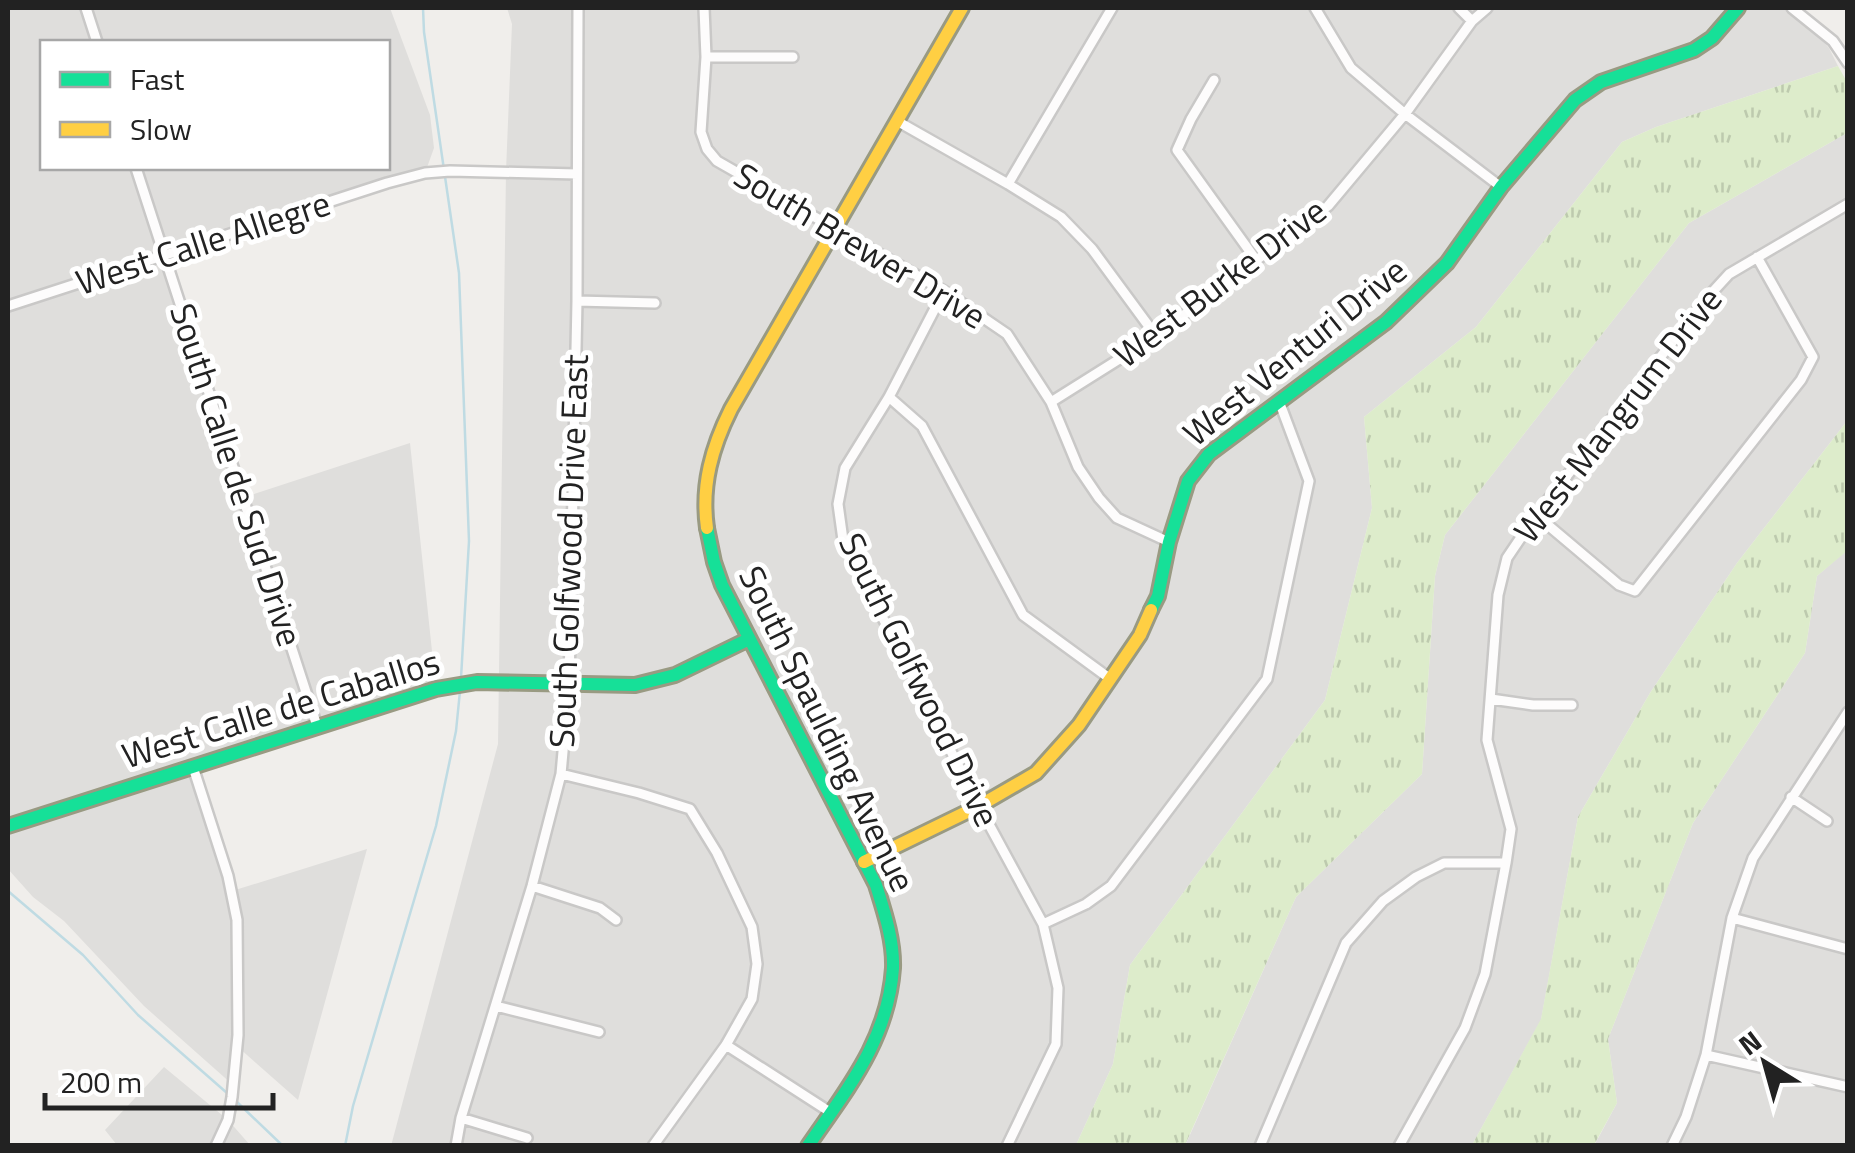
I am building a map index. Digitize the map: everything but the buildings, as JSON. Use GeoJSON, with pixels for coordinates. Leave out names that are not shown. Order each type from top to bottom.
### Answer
{"type":"FeatureCollection","features":[{"type":"Feature","properties":{"kind":"street"},"geometry":{"type":"LineString","coordinates":[[86,8],[96,40]]}},
{"type":"Feature","properties":{"kind":"street","name":"South Golfwood Drive East"},"geometry":{"type":"LineString","coordinates":[[456,1146],[561,774],[570,685],[578,8]]}},
{"type":"Feature","properties":{"kind":"street","name":"South Brewer Drive"},"geometry":{"type":"LineString","coordinates":[[704,8],[706,58],[701,132],[716,161],[944,291],[1008,334],[1051,402],[1078,467],[1099,498],[1118,518],[1169,542]]}},
{"type":"Feature","properties":{"kind":"street","name":"South Spaulding Avenue"},"geometry":{"type":"LineString","coordinates":[[808,1146],[861,1068],[884,1020],[893,965],[887,921],[876,885],[715,567],[706,533],[704,498],[710,457],[725,421],[962,8]]}},
{"type":"Feature","properties":{"kind":"street"},"geometry":{"type":"LineString","coordinates":[[1008,184],[1112,8]]}},
{"type":"Feature","properties":{"kind":"street"},"geometry":{"type":"LineString","coordinates":[[1315,8],[1351,68],[1501,187]]}},
{"type":"Feature","properties":{"kind":"street"},"geometry":{"type":"LineString","coordinates":[[1459,8],[1472,21]]}},
{"type":"Feature","properties":{"kind":"street","name":"West Burke Drive"},"geometry":{"type":"LineString","coordinates":[[1051,402],[1156,336],[1328,206],[1405,114],[1472,21],[1487,8]]}},
{"type":"Feature","properties":{"kind":"street","name":"West Venturi Drive"},"geometry":{"type":"LineString","coordinates":[[864,862],[979,806],[1036,773],[1079,725],[1140,635],[1158,596],[1188,481],[1209,454],[1386,322],[1447,263],[1501,187],[1576,100],[1601,82],[1694,50],[1712,38],[1738,8]]}},
{"type":"Feature","properties":{"kind":"street"},"geometry":{"type":"LineString","coordinates":[[1792,8],[1823,31],[1848,62]]}},
{"type":"Feature","properties":{"kind":"street"},"geometry":{"type":"LineString","coordinates":[[706,58],[793,57]]}},
{"type":"Feature","properties":{"kind":"street"},"geometry":{"type":"LineString","coordinates":[[1214,80],[1176,150],[1256,260]]}},
{"type":"Feature","properties":{"kind":"street"},"geometry":{"type":"LineString","coordinates":[[897,120],[1061,217],[1092,248],[1156,336]]}},
{"type":"Feature","properties":{"kind":"street","name":"South Calle de Sud Drive"},"geometry":{"type":"LineString","coordinates":[[137,170],[318,726]]}},
{"type":"Feature","properties":{"kind":"street","name":"West Calle Allegre"},"geometry":{"type":"LineString","coordinates":[[8,306],[431,172],[578,174]]}},
{"type":"Feature","properties":{"kind":"street","name":"West Mangrum Drive"},"geometry":{"type":"LineString","coordinates":[[1399,1146],[1465,1028],[1485,974],[1506,864],[1511,829],[1487,740],[1498,595],[1507,558],[1536,515],[1729,274],[1848,204]]}},
{"type":"Feature","properties":{"kind":"street"},"geometry":{"type":"LineString","coordinates":[[1536,515],[1620,585],[1634,591],[1801,380],[1814,358],[1757,257]]}},
{"type":"Feature","properties":{"kind":"street","name":"South Golfwood Drive"},"geometry":{"type":"LineString","coordinates":[[944,291],[889,397],[845,468],[838,504],[843,540],[1042,924],[1058,988],[1056,1044],[1007,1146]]}},
{"type":"Feature","properties":{"kind":"street"},"geometry":{"type":"LineString","coordinates":[[577,301],[654,303]]}},
{"type":"Feature","properties":{"kind":"street"},"geometry":{"type":"LineString","coordinates":[[889,397],[922,426],[1023,615],[1109,678]]}},
{"type":"Feature","properties":{"kind":"street"},"geometry":{"type":"LineString","coordinates":[[1042,924],[1086,904],[1111,886],[1268,679],[1309,481],[1279,401]]}},
{"type":"Feature","properties":{"kind":"street","name":"West Calle de Caballos"},"geometry":{"type":"LineString","coordinates":[[8,826],[436,689],[476,682],[636,685],[675,675],[749,639]]}},
{"type":"Feature","properties":{"kind":"street"},"geometry":{"type":"LineString","coordinates":[[1492,700],[1572,705]]}},
{"type":"Feature","properties":{"kind":"street"},"geometry":{"type":"LineString","coordinates":[[1672,1146],[1706,1056],[1732,918],[1753,858],[1848,712]]}},
{"type":"Feature","properties":{"kind":"street"},"geometry":{"type":"LineString","coordinates":[[193,767],[228,876],[237,920],[238,1035],[228,1120],[216,1146]]}},
{"type":"Feature","properties":{"kind":"street"},"geometry":{"type":"LineString","coordinates":[[561,774],[639,792],[690,809],[717,853],[752,928],[757,964],[752,999],[726,1044],[653,1146]]}},
{"type":"Feature","properties":{"kind":"street"},"geometry":{"type":"LineString","coordinates":[[1791,797],[1827,821]]}},
{"type":"Feature","properties":{"kind":"street"},"geometry":{"type":"LineString","coordinates":[[1260,1146],[1346,944],[1383,901],[1416,876],[1444,864],[1506,864]]}},
{"type":"Feature","properties":{"kind":"street"},"geometry":{"type":"LineString","coordinates":[[532,886],[600,908],[616,920]]}},
{"type":"Feature","properties":{"kind":"street"},"geometry":{"type":"LineString","coordinates":[[1732,918],[1848,949]]}},
{"type":"Feature","properties":{"kind":"street"},"geometry":{"type":"LineString","coordinates":[[496,1006],[599,1032]]}},
{"type":"Feature","properties":{"kind":"street"},"geometry":{"type":"LineString","coordinates":[[726,1044],[830,1112]]}},
{"type":"Feature","properties":{"kind":"street"},"geometry":{"type":"LineString","coordinates":[[1706,1056],[1848,1087]]}},
{"type":"Feature","properties":{"kind":"street"},"geometry":{"type":"LineString","coordinates":[[462,1118],[526,1138]]}},
{"type":"Feature","properties":{"kind":"shaded area"},"geometry":{"type":"Polygon","coordinates":[[[8,8],[390,8],[430,115],[434,148],[425,173],[163,256],[245,497],[410,443],[436,689],[193,767],[232,891],[367,849],[298,1100],[238,1047],[233,1085],[144,1006],[64,921],[33,897],[8,869],[8,8]]]}},
{"type":"Feature","properties":{"kind":"shaded area"},"geometry":{"type":"Polygon","coordinates":[[[507,8],[1782,8],[1820,37],[1838,66],[1622,142],[1476,327],[1364,417],[1372,508],[1325,700],[1130,965],[1113,1064],[1076,1145],[391,1146],[498,744],[506,171],[512,24],[507,8]]]}},
{"type":"Feature","properties":{"kind":"shaded area"},"geometry":{"type":"Polygon","coordinates":[[[1847,133],[1847,421],[1737,563],[1650,693],[1578,817],[1541,1020],[1472,1145],[1185,1146],[1296,897],[1422,774],[1435,576],[1445,535],[1689,223],[1847,133]]]}},
{"type":"Feature","properties":{"kind":"shaded area"},"geometry":{"type":"Polygon","coordinates":[[[1847,550],[1847,1145],[1594,1146],[1617,1103],[1608,1039],[1693,823],[1805,653],[1817,576],[1847,550]]]}},
{"type":"Feature","properties":{"kind":"shaded area"},"geometry":{"type":"Polygon","coordinates":[[[164,1067],[228,1120],[250,1145],[117,1145],[105,1130],[164,1067]]]}},
{"type":"Feature","properties":{"kind":"green space"},"geometry":{"type":"Polygon","coordinates":[[[1838,66],[1847,82],[1847,133],[1689,223],[1445,535],[1435,576],[1422,774],[1296,897],[1185,1145],[1076,1145],[1113,1064],[1130,965],[1325,700],[1372,508],[1364,417],[1476,327],[1622,142],[1838,66]]]}},
{"type":"Feature","properties":{"kind":"green space"},"geometry":{"type":"Polygon","coordinates":[[[1847,421],[1847,551],[1817,576],[1805,653],[1693,823],[1608,1039],[1617,1103],[1594,1145],[1472,1145],[1541,1019],[1578,817],[1650,693],[1737,563],[1847,421]]]}},
{"type":"Feature","properties":{"kind":"waterway"},"geometry":{"type":"LineString","coordinates":[[423,8],[459,273],[469,541],[461,678]]}},
{"type":"Feature","properties":{"kind":"waterway"},"geometry":{"type":"LineString","coordinates":[[345,1146],[353,1106],[436,826],[456,731],[460,691]]}},
{"type":"Feature","properties":{"kind":"waterway"},"geometry":{"type":"LineString","coordinates":[[8,891],[83,955],[138,1015],[227,1093]]}},
{"type":"Feature","properties":{"kind":"waterway"},"geometry":{"type":"LineString","coordinates":[[237,1102],[283,1146]]}},
{"type":"Feature","properties":{"kind":"traffic: fast"},"geometry":{"type":"LineString","coordinates":[[1151,610],[1188,481],[1209,454],[1386,322],[1447,263],[1501,187],[1575,100],[1601,82],[1694,50],[1712,38],[1738,8]]}},
{"type":"Feature","properties":{"kind":"traffic: fast"},"geometry":{"type":"LineString","coordinates":[[707,528],[722,585],[876,885],[890,936],[893,968],[883,1018],[851,1084],[808,1146]]}},
{"type":"Feature","properties":{"kind":"traffic: fast"},"geometry":{"type":"LineString","coordinates":[[8,826],[436,689],[477,682],[635,685],[675,675],[749,639]]}},
{"type":"Feature","properties":{"kind":"traffic: slow"},"geometry":{"type":"LineString","coordinates":[[707,528],[710,467],[731,409],[962,8]]}},
{"type":"Feature","properties":{"kind":"traffic: slow"},"geometry":{"type":"LineString","coordinates":[[864,862],[979,806],[1036,773],[1079,725],[1140,635],[1151,610]]}}]}
